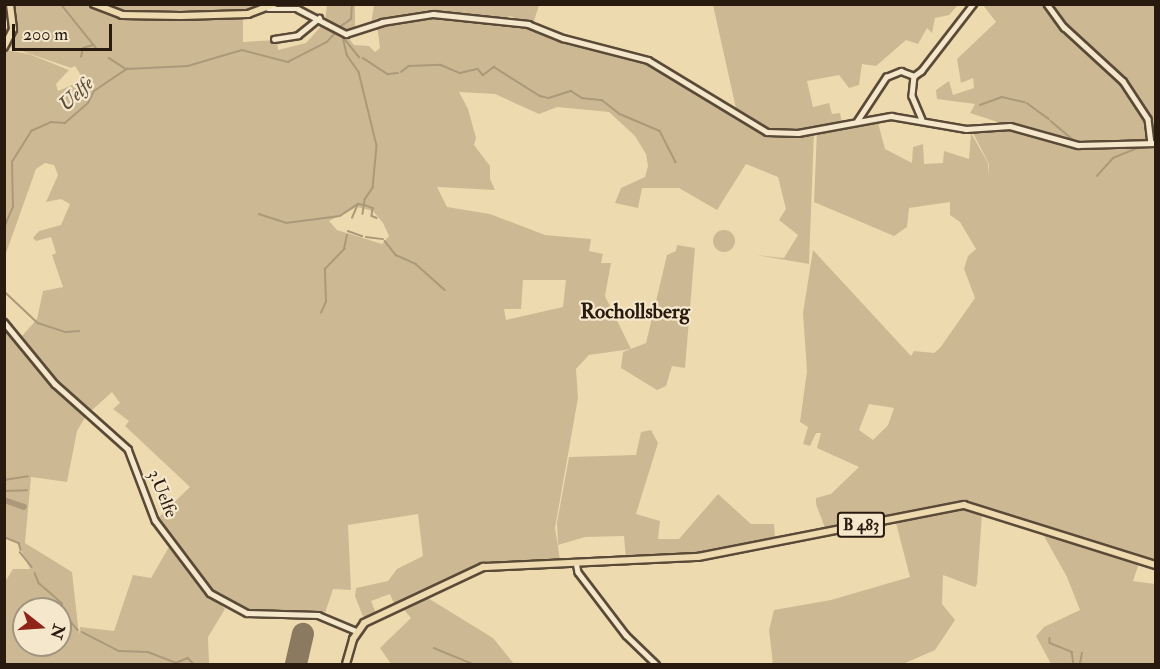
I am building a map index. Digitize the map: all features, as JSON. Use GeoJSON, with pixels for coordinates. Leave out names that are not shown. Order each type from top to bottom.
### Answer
{"type":"FeatureCollection","features":[{"type":"Feature","properties":{"kind":"main road"},"geometry":{"type":"LineString","coordinates":[[4,47],[13,29],[10,4]]}},
{"type":"Feature","properties":{"kind":"main road"},"geometry":{"type":"LineString","coordinates":[[94,4],[114,13],[144,16],[243,15],[271,7]]}},
{"type":"Feature","properties":{"kind":"main road","name":"B 483"},"geometry":{"type":"LineString","coordinates":[[356,631],[398,606],[483,567],[698,557],[964,505],[1155,566]]}},
{"type":"Feature","properties":{"kind":"main road"},"geometry":{"type":"LineString","coordinates":[[346,664],[356,631]]}},
{"type":"Feature","properties":{"kind":"street"},"geometry":{"type":"LineString","coordinates":[[922,119],[912,96],[916,75],[973,4]]}},
{"type":"Feature","properties":{"kind":"street"},"geometry":{"type":"LineString","coordinates":[[271,7],[292,7],[320,18],[346,34],[382,22],[433,14],[528,24],[563,38],[648,60],[710,96],[757,129],[790,134],[888,116],[922,119],[966,129],[1010,126],[1078,145],[1153,143],[1148,119],[1128,88],[1064,27],[1047,4]]}},
{"type":"Feature","properties":{"kind":"street"},"geometry":{"type":"LineString","coordinates":[[274,39],[298,35],[320,18]]}},
{"type":"Feature","properties":{"kind":"street"},"geometry":{"type":"LineString","coordinates":[[857,121],[886,77],[901,71],[916,75]]}},
{"type":"Feature","properties":{"kind":"street","name":"3.Uelfe"},"geometry":{"type":"LineString","coordinates":[[4,322],[54,384],[128,449],[155,520],[210,593],[247,613],[318,615],[356,631]]}},
{"type":"Feature","properties":{"kind":"street"},"geometry":{"type":"LineString","coordinates":[[576,562],[592,590],[628,639],[656,664]]}},
{"type":"Feature","properties":{"kind":"shaded area"},"geometry":{"type":"Polygon","coordinates":[[[104,4],[262,4],[265,7],[248,12],[130,14],[101,8],[104,4]]]}},
{"type":"Feature","properties":{"kind":"shaded area"},"geometry":{"type":"Polygon","coordinates":[[[12,5],[92,5],[114,15],[243,16],[243,42],[277,40],[278,50],[306,43],[324,23],[346,35],[354,45],[369,46],[375,52],[380,48],[377,25],[432,15],[520,24],[597,50],[646,61],[762,132],[814,132],[809,264],[756,255],[784,258],[798,235],[779,220],[786,209],[778,177],[746,164],[717,210],[679,188],[642,188],[638,208],[615,203],[621,188],[645,177],[648,166],[646,154],[635,136],[609,112],[557,107],[539,114],[495,94],[459,92],[468,109],[476,138],[474,145],[490,166],[490,179],[495,190],[437,187],[447,207],[490,214],[545,235],[591,239],[589,251],[603,254],[601,263],[611,263],[605,296],[631,349],[589,355],[576,369],[578,398],[555,528],[560,560],[492,564],[395,606],[390,594],[371,601],[376,613],[364,619],[355,596],[356,588],[388,581],[397,569],[423,556],[418,514],[348,525],[351,590],[333,589],[325,613],[245,610],[226,603],[205,587],[157,519],[190,487],[125,426],[129,421],[113,409],[120,403],[112,392],[91,411],[52,374],[22,336],[37,319],[43,291],[63,287],[52,255],[56,253],[51,237],[36,241],[33,238],[39,231],[61,225],[70,204],[61,199],[46,202],[58,175],[54,165],[45,163],[36,169],[5,256],[5,50],[29,54],[69,70],[56,84],[58,91],[84,80],[75,66],[71,68],[10,47],[16,22],[12,5]],[[357,207],[329,221],[337,230],[382,244],[389,236],[383,223],[373,211],[357,207]],[[523,280],[521,309],[504,309],[506,320],[563,307],[566,280],[523,280]]]}},
{"type":"Feature","properties":{"kind":"shaded area"},"geometry":{"type":"Polygon","coordinates":[[[327,5],[355,5],[355,29],[346,33],[325,21],[327,5]]]}},
{"type":"Feature","properties":{"kind":"shaded area"},"geometry":{"type":"Polygon","coordinates":[[[374,5],[539,5],[533,24],[509,16],[504,20],[442,12],[371,24],[374,5]]]}},
{"type":"Feature","properties":{"kind":"shaded area"},"geometry":{"type":"Polygon","coordinates":[[[713,5],[958,5],[949,15],[935,18],[932,33],[927,28],[918,44],[906,40],[876,66],[862,64],[859,85],[849,88],[839,75],[807,81],[813,107],[829,103],[832,114],[840,113],[842,123],[782,134],[768,132],[737,113],[713,5]]]}},
{"type":"Feature","properties":{"kind":"shaded area"},"geometry":{"type":"Polygon","coordinates":[[[983,5],[1155,6],[1155,142],[1152,142],[1149,118],[1141,103],[1123,81],[1148,119],[1151,143],[1155,144],[1155,563],[973,503],[825,528],[816,504],[816,498],[831,494],[859,467],[817,448],[821,433],[816,433],[810,446],[803,444],[808,427],[800,422],[807,371],[803,313],[813,250],[911,356],[914,351],[934,353],[940,348],[975,298],[964,269],[968,256],[976,249],[960,222],[950,215],[950,202],[909,208],[907,227],[894,236],[814,202],[817,130],[877,119],[885,149],[912,163],[913,147],[923,144],[924,164],[943,163],[944,151],[969,159],[971,133],[988,163],[989,176],[989,164],[973,133],[1010,126],[970,113],[975,104],[937,99],[936,90],[949,81],[953,95],[974,88],[973,78],[961,83],[957,59],[996,22],[983,5]],[[869,404],[859,430],[873,440],[888,425],[894,408],[869,404]]]}},
{"type":"Feature","properties":{"kind":"shaded area"},"geometry":{"type":"Polygon","coordinates":[[[724,230],[732,233],[735,241],[732,249],[724,252],[716,249],[713,241],[716,233],[724,230]]]}},
{"type":"Feature","properties":{"kind":"shaded area"},"geometry":{"type":"Polygon","coordinates":[[[677,245],[695,248],[685,368],[672,366],[666,386],[657,390],[621,368],[623,352],[646,343],[667,255],[676,251],[677,245]]]}},
{"type":"Feature","properties":{"kind":"shaded area"},"geometry":{"type":"Polygon","coordinates":[[[4,325],[53,385],[87,414],[77,431],[67,482],[31,477],[25,543],[72,572],[79,635],[80,627],[114,631],[133,575],[151,578],[170,545],[198,583],[225,609],[208,637],[209,664],[5,664],[5,582],[13,569],[30,569],[18,544],[5,538],[4,325]]]}},
{"type":"Feature","properties":{"kind":"shaded area"},"geometry":{"type":"Polygon","coordinates":[[[651,430],[658,443],[636,514],[660,521],[658,539],[679,539],[718,494],[751,524],[774,524],[775,539],[711,553],[626,559],[624,536],[585,537],[558,545],[557,523],[569,457],[636,455],[641,432],[651,430]]]}},
{"type":"Feature","properties":{"kind":"shaded area"},"geometry":{"type":"Polygon","coordinates":[[[964,507],[982,514],[977,584],[975,587],[943,575],[942,604],[955,620],[935,650],[903,664],[773,664],[769,630],[774,610],[831,600],[910,577],[895,519],[964,507]]]}},
{"type":"Feature","properties":{"kind":"shaded area"},"geometry":{"type":"Polygon","coordinates":[[[1040,529],[1139,563],[1133,581],[1155,584],[1155,664],[1051,664],[1036,636],[1044,627],[1080,610],[1067,577],[1040,529]]]}},
{"type":"Feature","properties":{"kind":"shaded area"},"geometry":{"type":"Polygon","coordinates":[[[423,595],[493,638],[514,664],[391,664],[380,648],[411,618],[401,606],[423,595]]]}},
{"type":"Feature","properties":{"kind":"waterway"},"geometry":{"type":"LineString","coordinates":[[61,4],[98,50]]}},
{"type":"Feature","properties":{"kind":"waterway","name":"Uelfe"},"geometry":{"type":"LineString","coordinates":[[340,27],[351,19],[352,4]]}},
{"type":"Feature","properties":{"kind":"waterway","name":"Uelfe"},"geometry":{"type":"LineString","coordinates":[[4,228],[13,207],[12,162],[31,131],[51,122],[65,123],[88,103],[94,91],[127,69],[188,66],[242,50],[288,62],[327,42],[336,32]]}},
{"type":"Feature","properties":{"kind":"waterway"},"geometry":{"type":"LineString","coordinates":[[343,37],[347,55],[359,72],[377,146],[373,188],[365,200],[363,214]]}},
{"type":"Feature","properties":{"kind":"waterway"},"geometry":{"type":"LineString","coordinates":[[343,37],[359,57]]}},
{"type":"Feature","properties":{"kind":"waterway"},"geometry":{"type":"LineString","coordinates":[[81,57],[83,48],[93,45]]}},
{"type":"Feature","properties":{"kind":"waterway"},"geometry":{"type":"LineString","coordinates":[[109,58],[126,69]]}},
{"type":"Feature","properties":{"kind":"waterway"},"geometry":{"type":"LineString","coordinates":[[363,58],[388,74],[398,73]]}},
{"type":"Feature","properties":{"kind":"waterway"},"geometry":{"type":"LineString","coordinates":[[401,72],[409,66],[441,65],[460,73],[478,69],[483,75],[494,67],[540,96],[549,98],[571,91],[582,98],[602,100],[620,114],[660,131],[676,162]]}},
{"type":"Feature","properties":{"kind":"waterway"},"geometry":{"type":"LineString","coordinates":[[980,105],[1002,97],[1024,102]]}},
{"type":"Feature","properties":{"kind":"waterway"},"geometry":{"type":"LineString","coordinates":[[1027,103],[1049,119]]}},
{"type":"Feature","properties":{"kind":"waterway"},"geometry":{"type":"LineString","coordinates":[[1051,121],[1075,141]]}},
{"type":"Feature","properties":{"kind":"waterway"},"geometry":{"type":"LineString","coordinates":[[1155,139],[1156,127]]}},
{"type":"Feature","properties":{"kind":"waterway"},"geometry":{"type":"LineString","coordinates":[[1144,141],[1148,137]]}},
{"type":"Feature","properties":{"kind":"waterway"},"geometry":{"type":"LineString","coordinates":[[1097,176],[1113,158],[1145,145]]}},
{"type":"Feature","properties":{"kind":"waterway"},"geometry":{"type":"LineString","coordinates":[[259,214],[286,223],[340,216],[358,204]]}},
{"type":"Feature","properties":{"kind":"waterway"},"geometry":{"type":"LineString","coordinates":[[352,218],[358,204],[364,205]]}},
{"type":"Feature","properties":{"kind":"waterway"},"geometry":{"type":"LineString","coordinates":[[365,205],[373,208],[372,216],[377,218]]}},
{"type":"Feature","properties":{"kind":"waterway"},"geometry":{"type":"LineString","coordinates":[[348,231],[362,236]]}},
{"type":"Feature","properties":{"kind":"waterway"},"geometry":{"type":"LineString","coordinates":[[321,313],[326,302],[325,269],[344,249],[347,235]]}},
{"type":"Feature","properties":{"kind":"waterway"},"geometry":{"type":"LineString","coordinates":[[366,237],[383,239]]}},
{"type":"Feature","properties":{"kind":"waterway"},"geometry":{"type":"LineString","coordinates":[[385,241],[396,255],[416,264],[445,290]]}},
{"type":"Feature","properties":{"kind":"waterway"},"geometry":{"type":"LineString","coordinates":[[4,291],[38,323],[66,332],[79,331]]}},
{"type":"Feature","properties":{"kind":"waterway"},"geometry":{"type":"LineString","coordinates":[[4,480],[28,476]]}},
{"type":"Feature","properties":{"kind":"waterway"},"geometry":{"type":"LineString","coordinates":[[4,491],[27,490]]}},
{"type":"Feature","properties":{"kind":"waterway"},"geometry":{"type":"LineString","coordinates":[[4,500],[24,507]]}},
{"type":"Feature","properties":{"kind":"waterway"},"geometry":{"type":"LineString","coordinates":[[4,537],[19,543],[21,550]]}},
{"type":"Feature","properties":{"kind":"waterway"},"geometry":{"type":"LineString","coordinates":[[20,552],[32,567]]}},
{"type":"Feature","properties":{"kind":"waterway"},"geometry":{"type":"LineString","coordinates":[[35,573],[39,583],[62,603],[64,613],[78,630]]}},
{"type":"Feature","properties":{"kind":"waterway"},"geometry":{"type":"LineString","coordinates":[[82,632],[119,651],[148,652],[176,663],[188,658],[194,664]]}},
{"type":"Feature","properties":{"kind":"waterway"},"geometry":{"type":"LineString","coordinates":[[1050,638],[1050,643],[1072,652],[1074,664]]}},
{"type":"Feature","properties":{"kind":"waterway"},"geometry":{"type":"LineString","coordinates":[[434,648],[473,664]]}},
{"type":"Feature","properties":{"kind":"waterway"},"geometry":{"type":"LineString","coordinates":[[1080,664],[1082,653]]}},
{"type":"Feature","properties":{"kind":"runway"},"geometry":{"type":"LineString","coordinates":[[296,664],[303,634]]}},
{"type":"Feature","properties":{"kind":"district","name":"Rochollsberg"},"geometry":{"type":"Point","coordinates":[635,312]}}]}
